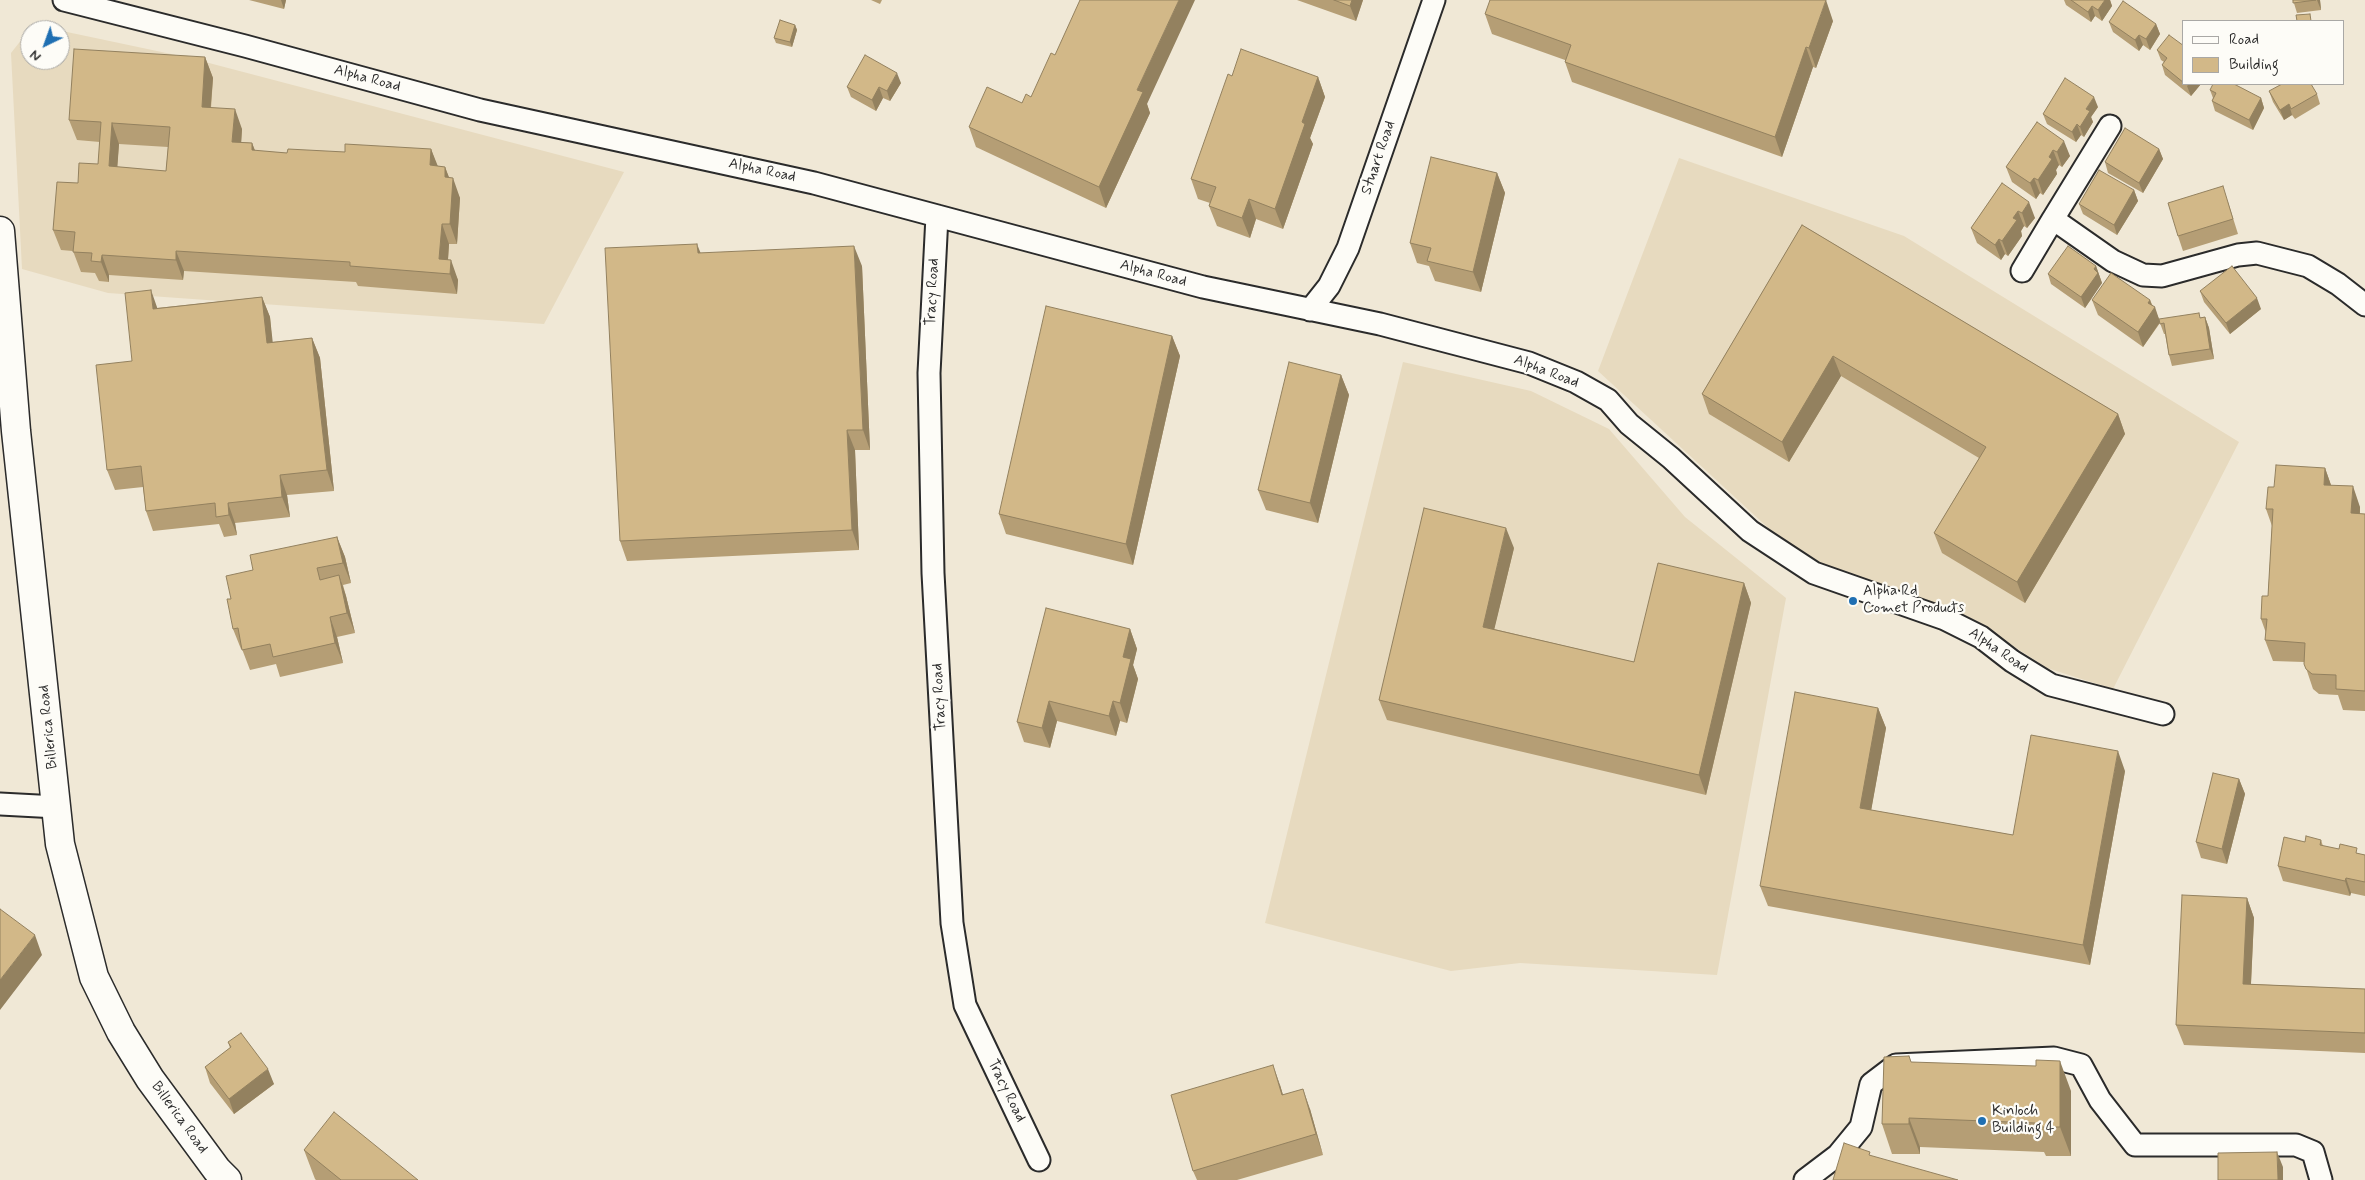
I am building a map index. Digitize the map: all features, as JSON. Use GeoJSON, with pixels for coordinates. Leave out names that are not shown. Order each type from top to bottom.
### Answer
{"type":"FeatureCollection","features":[{"type":"Feature","properties":{"kind":"main road","name":"Billerica Road"},"geometry":{"type":"LineString","coordinates":[[0,231],[16,431],[60,844],[94,977],[121,1032],[150,1079],[216,1170],[227,1180]]}},
{"type":"Feature","properties":{"kind":"street","name":"Alpha Road"},"geometry":{"type":"LineString","coordinates":[[64,0],[272,53],[480,110],[814,182],[1203,287],[1380,324],[1529,363],[1576,382],[1608,400],[1628,424],[1671,458],[1750,531],[1814,572],[1945,619],[1981,636],[2012,661],[2051,685],[2163,714]]}},
{"type":"Feature","properties":{"kind":"street","name":"Stuart Road"},"geometry":{"type":"LineString","coordinates":[[1310,310],[1329,286],[1348,248],[1434,0]]}},
{"type":"Feature","properties":{"kind":"street"},"geometry":{"type":"LineString","coordinates":[[2022,271],[2110,126]]}},
{"type":"Feature","properties":{"kind":"street","name":"Tracy Road"},"geometry":{"type":"LineString","coordinates":[[937,216],[929,373],[933,564],[952,923],[965,1005],[1039,1160]]}},
{"type":"Feature","properties":{"kind":"street"},"geometry":{"type":"LineString","coordinates":[[2053,220],[2113,261],[2143,275],[2162,276],[2238,254],[2257,253],[2308,266],[2338,284],[2365,304]]}},
{"type":"Feature","properties":{"kind":"street"},"geometry":{"type":"LineString","coordinates":[[0,804],[57,807]]}},
{"type":"Feature","properties":{"kind":"street"},"geometry":{"type":"LineString","coordinates":[[1805,1180],[1838,1155],[1861,1127],[1871,1084],[1896,1065],[2054,1058],[2081,1065],[2100,1100],[2135,1145],[2296,1144],[2313,1152],[2321,1180]]}},
{"type":"Feature","properties":{"kind":"shaded area"},"geometry":{"type":"Polygon","coordinates":[[[70,33],[190,58],[624,172],[544,324],[108,293],[22,269],[11,53],[20,42],[20,70],[70,70],[70,33]]]}},
{"type":"Feature","properties":{"kind":"shaded area"},"geometry":{"type":"Polygon","coordinates":[[[1679,158],[1904,236],[2239,442],[2113,689],[2047,668],[1967,616],[1829,568],[1777,536],[1598,371],[1679,158]]]}},
{"type":"Feature","properties":{"kind":"shaded area"},"geometry":{"type":"Polygon","coordinates":[[[1403,362],[1531,391],[1609,429],[1685,517],[1786,598],[1717,975],[1520,963],[1451,971],[1265,923],[1403,362]]]}},
{"type":"Feature","properties":{"kind":"building"},"geometry":{"type":"Polygon","coordinates":[[[1080,0],[1179,0],[1137,90],[1143,92],[1099,187],[969,127],[987,87],[1022,103],[1026,94],[1031,97],[1051,53],[1055,55],[1080,0]]]}},
{"type":"Feature","properties":{"kind":"building"},"geometry":{"type":"Polygon","coordinates":[[[1334,0],[1352,0],[1350,6],[1334,0]]]}},
{"type":"Feature","properties":{"kind":"building"},"geometry":{"type":"Polygon","coordinates":[[[1490,0],[1826,0],[1809,48],[1806,47],[1775,137],[1565,62],[1571,45],[1485,14],[1490,0]]]}},
{"type":"Feature","properties":{"kind":"building"},"geometry":{"type":"Polygon","coordinates":[[[2071,0],[2105,0],[2098,10],[2092,6],[2088,12],[2071,0]]]}},
{"type":"Feature","properties":{"kind":"building"},"geometry":{"type":"Polygon","coordinates":[[[2293,0],[2316,0],[2293,3],[2293,0]]]}},
{"type":"Feature","properties":{"kind":"building"},"geometry":{"type":"Polygon","coordinates":[[[2123,1],[2156,24],[2146,39],[2139,35],[2135,40],[2109,22],[2123,1]]]}},
{"type":"Feature","properties":{"kind":"building"},"geometry":{"type":"Polygon","coordinates":[[[2310,14],[2311,20],[2297,20],[2296,15],[2310,14]]]}},
{"type":"Feature","properties":{"kind":"building"},"geometry":{"type":"Polygon","coordinates":[[[780,20],[795,25],[790,42],[774,38],[780,20]]]}},
{"type":"Feature","properties":{"kind":"building"},"geometry":{"type":"Polygon","coordinates":[[[2169,35],[2182,45],[2182,81],[2162,65],[2167,58],[2157,50],[2169,35]]]}},
{"type":"Feature","properties":{"kind":"building"},"geometry":{"type":"Polygon","coordinates":[[[74,49],[205,57],[202,107],[235,109],[232,142],[252,143],[252,150],[287,153],[288,149],[345,152],[345,144],[431,149],[430,165],[445,167],[445,177],[453,178],[450,224],[442,224],[439,259],[451,260],[450,274],[350,266],[350,262],[176,251],[176,260],[102,255],[101,262],[91,261],[92,253],[73,252],[75,232],[53,230],[57,182],[78,183],[79,163],[98,164],[101,122],[69,120],[74,49]],[[112,123],[109,166],[166,171],[170,127],[112,123]]]}},
{"type":"Feature","properties":{"kind":"building"},"geometry":{"type":"Polygon","coordinates":[[[1241,49],[1318,77],[1302,122],[1305,124],[1275,209],[1249,199],[1242,218],[1209,206],[1216,187],[1191,179],[1228,74],[1232,76],[1241,49]]]}},
{"type":"Feature","properties":{"kind":"building"},"geometry":{"type":"Polygon","coordinates":[[[865,55],[897,73],[887,91],[879,87],[872,100],[847,87],[865,55]]]}},
{"type":"Feature","properties":{"kind":"building"},"geometry":{"type":"Polygon","coordinates":[[[2065,78],[2094,97],[2086,109],[2090,111],[2080,127],[2077,124],[2072,132],[2043,114],[2065,78]]]}},
{"type":"Feature","properties":{"kind":"building"},"geometry":{"type":"Polygon","coordinates":[[[2212,85],[2236,85],[2261,98],[2249,120],[2212,101],[2216,93],[2210,90],[2212,85]]]}},
{"type":"Feature","properties":{"kind":"building"},"geometry":{"type":"Polygon","coordinates":[[[2280,85],[2312,85],[2317,94],[2291,109],[2289,104],[2280,110],[2269,91],[2280,85]]]}},
{"type":"Feature","properties":{"kind":"building"},"geometry":{"type":"Polygon","coordinates":[[[2037,122],[2064,141],[2057,152],[2053,150],[2049,157],[2052,159],[2038,180],[2034,178],[2030,183],[2006,167],[2037,122]]]}},
{"type":"Feature","properties":{"kind":"building"},"geometry":{"type":"Polygon","coordinates":[[[2125,128],[2159,149],[2139,183],[2105,162],[2125,128]]]}},
{"type":"Feature","properties":{"kind":"building"},"geometry":{"type":"Polygon","coordinates":[[[1431,157],[1497,173],[1473,272],[1427,261],[1431,248],[1410,243],[1431,157]]]}},
{"type":"Feature","properties":{"kind":"building"},"geometry":{"type":"Polygon","coordinates":[[[2099,170],[2134,190],[2114,225],[2079,204],[2099,170]]]}},
{"type":"Feature","properties":{"kind":"building"},"geometry":{"type":"Polygon","coordinates":[[[2002,183],[2029,202],[2022,213],[2018,211],[2013,218],[2017,220],[2002,241],[1999,239],[1995,245],[1971,228],[2002,183]]]}},
{"type":"Feature","properties":{"kind":"building"},"geometry":{"type":"Polygon","coordinates":[[[2223,186],[2233,219],[2178,236],[2168,203],[2223,186]]]}},
{"type":"Feature","properties":{"kind":"building"},"geometry":{"type":"Polygon","coordinates":[[[1802,225],[2118,414],[2017,582],[1934,533],[1986,447],[1833,356],[1782,442],[1702,394],[1802,225]]]}},
{"type":"Feature","properties":{"kind":"building"},"geometry":{"type":"Polygon","coordinates":[[[697,244],[698,253],[854,246],[863,430],[847,430],[852,530],[620,541],[605,248],[697,244]]]}},
{"type":"Feature","properties":{"kind":"building"},"geometry":{"type":"Polygon","coordinates":[[[2068,246],[2096,266],[2094,269],[2098,273],[2081,297],[2048,274],[2068,246]]]}},
{"type":"Feature","properties":{"kind":"building"},"geometry":{"type":"Polygon","coordinates":[[[2232,266],[2257,298],[2226,323],[2200,291],[2232,266]]]}},
{"type":"Feature","properties":{"kind":"building"},"geometry":{"type":"Polygon","coordinates":[[[2111,273],[2150,300],[2148,303],[2155,307],[2138,332],[2092,300],[2111,273]]]}},
{"type":"Feature","properties":{"kind":"building"},"geometry":{"type":"Polygon","coordinates":[[[151,290],[153,309],[262,297],[267,343],[312,338],[327,470],[280,475],[282,497],[228,503],[229,515],[216,517],[215,503],[146,511],[141,466],[107,470],[96,365],[132,361],[125,293],[151,290]]]}},
{"type":"Feature","properties":{"kind":"building"},"geometry":{"type":"Polygon","coordinates":[[[1046,306],[1172,336],[1126,544],[999,514],[1046,306]]]}},
{"type":"Feature","properties":{"kind":"building"},"geometry":{"type":"Polygon","coordinates":[[[2199,313],[2200,318],[2205,317],[2210,349],[2169,355],[2164,323],[2160,324],[2159,319],[2199,313]]]}},
{"type":"Feature","properties":{"kind":"building"},"geometry":{"type":"Polygon","coordinates":[[[1289,362],[1341,375],[1310,503],[1258,490],[1289,362]]]}},
{"type":"Feature","properties":{"kind":"building"},"geometry":{"type":"Polygon","coordinates":[[[2276,465],[2325,468],[2324,485],[2353,486],[2351,513],[2365,514],[2365,691],[2336,689],[2336,675],[2312,674],[2306,669],[2304,664],[2305,643],[2265,640],[2267,619],[2261,619],[2262,596],[2268,596],[2273,509],[2266,509],[2268,487],[2274,487],[2276,465]]]}},
{"type":"Feature","properties":{"kind":"building"},"geometry":{"type":"Polygon","coordinates":[[[1424,508],[1506,528],[1483,627],[1634,662],[1658,563],[1744,583],[1699,775],[1379,700],[1424,508]]]}},
{"type":"Feature","properties":{"kind":"building"},"geometry":{"type":"Polygon","coordinates":[[[337,537],[343,563],[317,568],[320,580],[339,575],[347,613],[330,617],[335,643],[273,657],[270,644],[242,650],[238,628],[233,629],[227,599],[231,599],[226,576],[253,570],[250,555],[337,537]]]}},
{"type":"Feature","properties":{"kind":"building"},"geometry":{"type":"Polygon","coordinates":[[[1046,608],[1130,629],[1123,657],[1131,659],[1120,703],[1113,701],[1109,716],[1049,701],[1042,728],[1017,722],[1046,608]]]}},
{"type":"Feature","properties":{"kind":"building"},"geometry":{"type":"Polygon","coordinates":[[[1795,692],[1878,708],[1860,808],[2013,835],[2031,735],[2118,751],[2083,945],[1760,886],[1795,692]]]}},
{"type":"Feature","properties":{"kind":"building"},"geometry":{"type":"Polygon","coordinates":[[[2213,773],[2239,779],[2222,849],[2196,842],[2213,773]]]}},
{"type":"Feature","properties":{"kind":"building"},"geometry":{"type":"Polygon","coordinates":[[[2306,836],[2321,840],[2320,845],[2339,849],[2340,844],[2357,848],[2356,853],[2365,855],[2365,882],[2346,878],[2345,881],[2278,866],[2284,837],[2305,842],[2306,836]]]}},
{"type":"Feature","properties":{"kind":"building"},"geometry":{"type":"Polygon","coordinates":[[[2182,895],[2247,898],[2243,984],[2365,989],[2365,1033],[2176,1025],[2182,895]]]}},
{"type":"Feature","properties":{"kind":"building"},"geometry":{"type":"Polygon","coordinates":[[[0,909],[35,935],[0,980],[0,909]]]}},
{"type":"Feature","properties":{"kind":"building"},"geometry":{"type":"Polygon","coordinates":[[[241,1033],[268,1069],[229,1099],[205,1067],[231,1047],[228,1042],[241,1033]]]}},
{"type":"Feature","properties":{"kind":"building"},"geometry":{"type":"Polygon","coordinates":[[[1909,1056],[1911,1062],[2036,1066],[2036,1060],[2060,1061],[2060,1127],[2035,1127],[2035,1123],[1909,1118],[1909,1124],[1882,1124],[1884,1057],[1909,1056]]]}},
{"type":"Feature","properties":{"kind":"building"},"geometry":{"type":"Polygon","coordinates":[[[1273,1065],[1282,1095],[1303,1089],[1316,1134],[1193,1171],[1171,1095],[1273,1065]]]}},
{"type":"Feature","properties":{"kind":"building"},"geometry":{"type":"Polygon","coordinates":[[[334,1112],[418,1180],[341,1180],[304,1150],[334,1112]]]}},
{"type":"Feature","properties":{"kind":"building"},"geometry":{"type":"Polygon","coordinates":[[[1844,1143],[1870,1152],[1869,1155],[1958,1180],[1833,1180],[1844,1143]]]}},
{"type":"Feature","properties":{"kind":"building"},"geometry":{"type":"Polygon","coordinates":[[[2277,1152],[2278,1180],[2218,1180],[2218,1153],[2277,1152]]]}},
{"type":"Feature","properties":{"kind":"place","name":"Alpha Rd Comet Products"},"geometry":{"type":"Point","coordinates":[1853,601]}},
{"type":"Feature","properties":{"kind":"place","name":"Kinloch Building 4"},"geometry":{"type":"Point","coordinates":[1982,1121]}}]}
